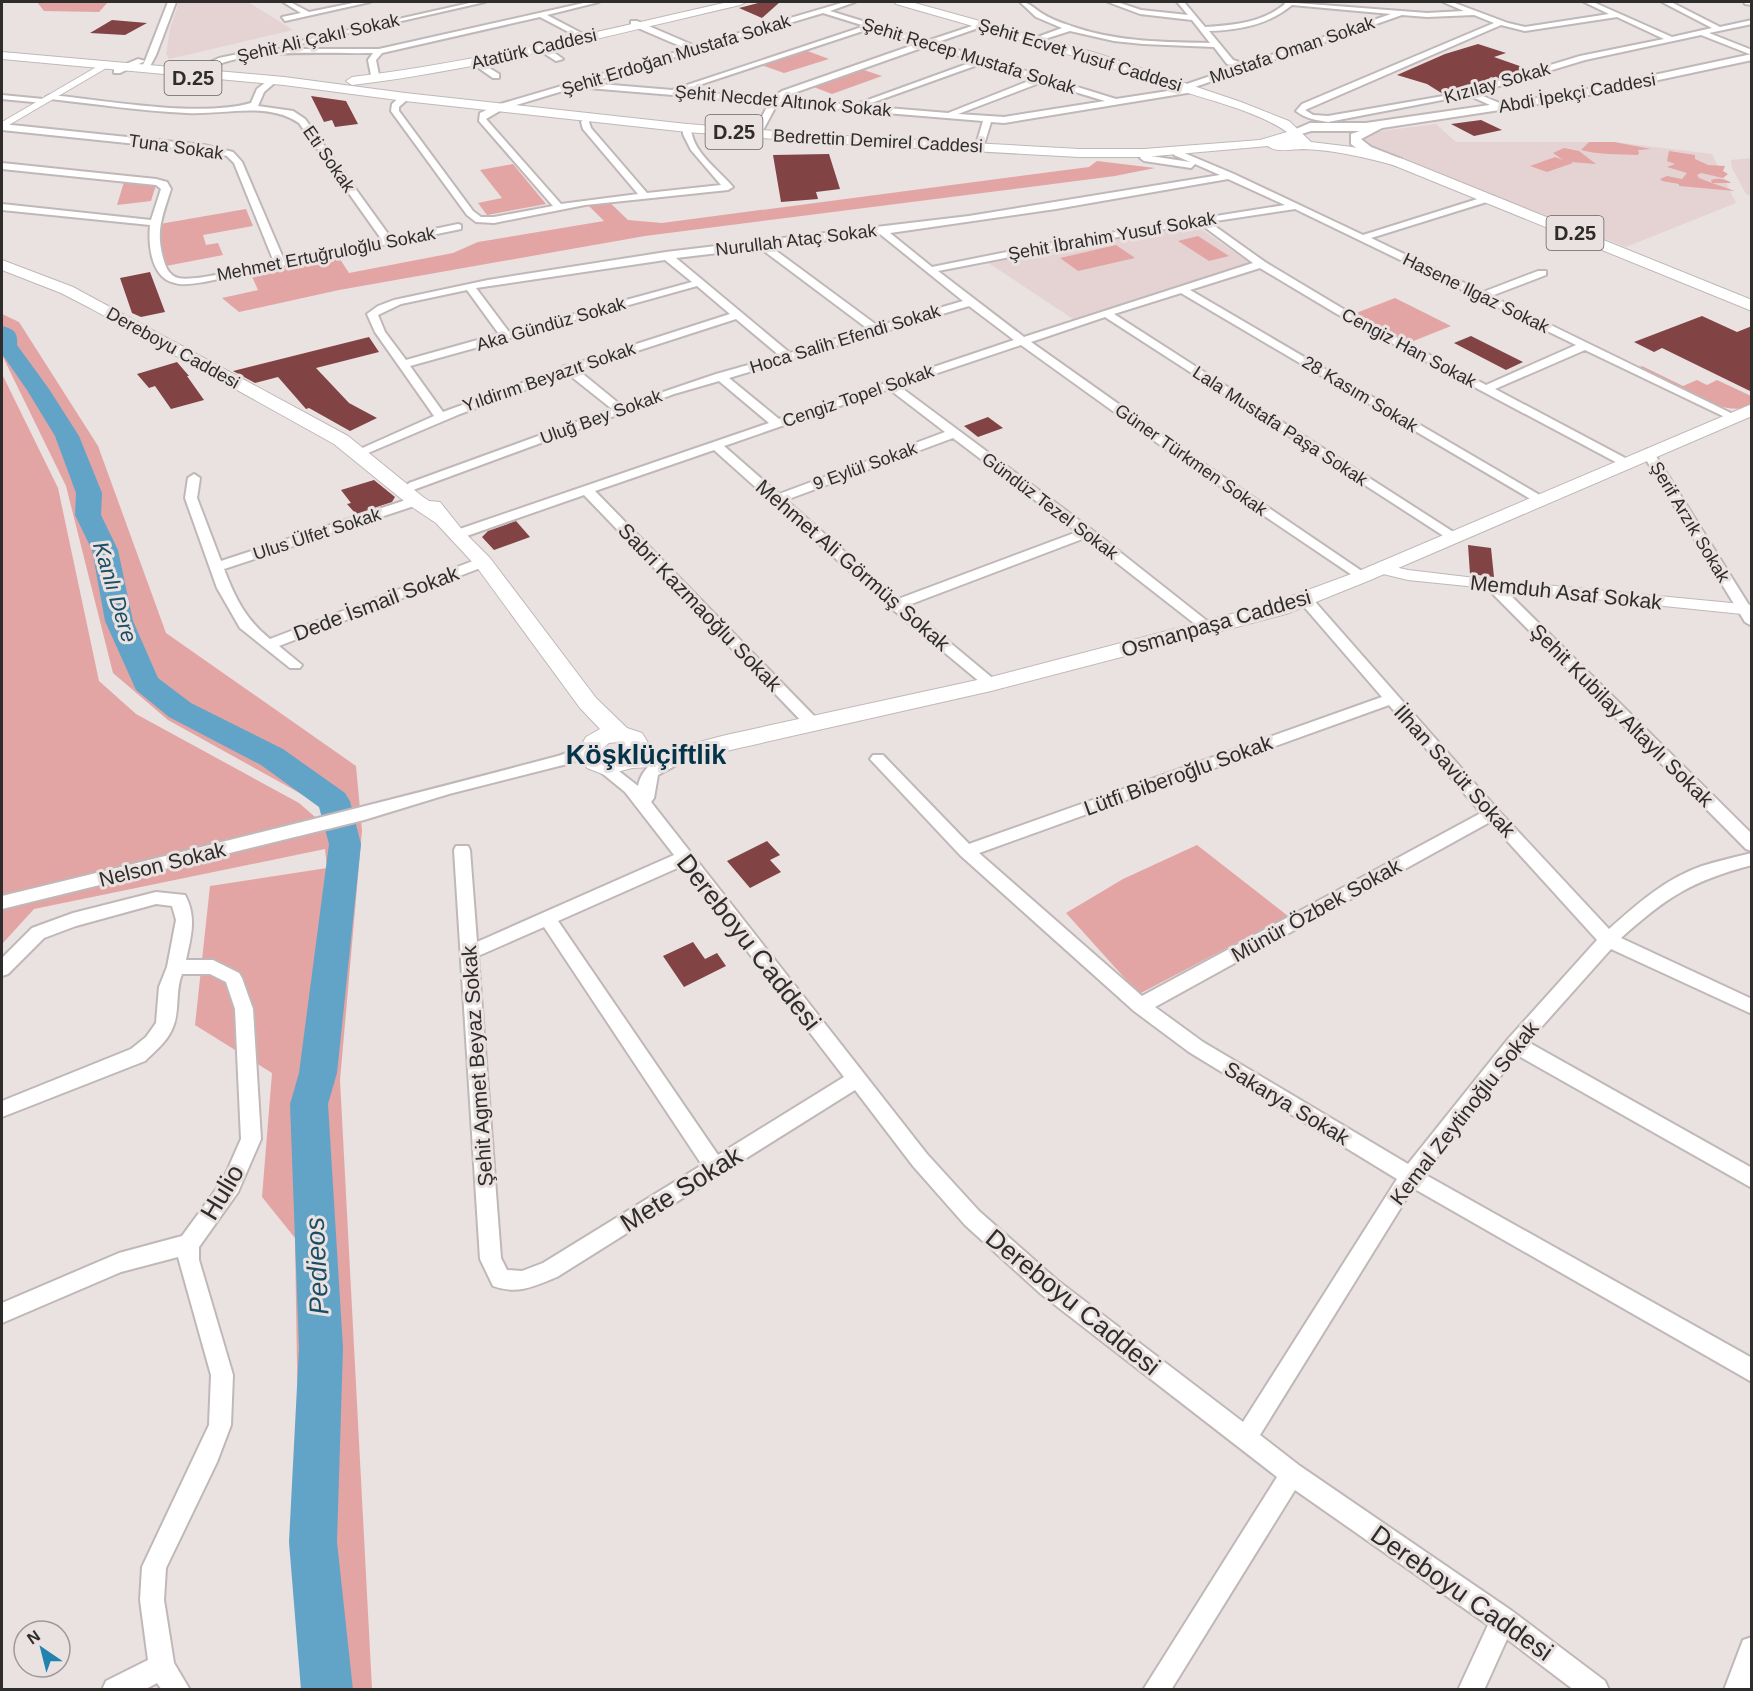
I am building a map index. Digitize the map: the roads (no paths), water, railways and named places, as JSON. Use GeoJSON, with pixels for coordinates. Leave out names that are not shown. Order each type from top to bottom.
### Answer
{"type":"FeatureCollection","features":[{"type":"Feature","properties":{"kind":"main road","name":"Atatürk Caddesi"},"geometry":{"type":"LineString","coordinates":[[326,88],[369,76],[467,61],[581,37],[723,2]]}},
{"type":"Feature","properties":{"kind":"main road","name":"Atatürk Caddesi"},"geometry":{"type":"LineString","coordinates":[[636,24],[740,2]]}},
{"type":"Feature","properties":{"kind":"main road","name":"Şehit Ecvet Yusuf Caddesi"},"geometry":{"type":"LineString","coordinates":[[900,2],[1099,58],[1259,113],[1284,120],[1328,127]]}},
{"type":"Feature","properties":{"kind":"main road","name":"Atatürk Caddesi"},"geometry":{"type":"LineString","coordinates":[[369,76],[417,73],[542,48],[581,37]]}},
{"type":"Feature","properties":{"kind":"main road","name":"Abdi İpekçi Caddesi"},"geometry":{"type":"LineString","coordinates":[[1295,133],[1306,127],[1366,127],[1603,90],[1752,55]]}},
{"type":"Feature","properties":{"kind":"main road","name":"Bedrettin Demirel Caddesi"},"geometry":{"type":"LineString","coordinates":[[2,56],[111,69],[145,68],[391,95]]}},
{"type":"Feature","properties":{"kind":"main road","name":"Bedrettin Demirel Caddesi"},"geometry":{"type":"LineString","coordinates":[[2,60],[276,82]]}},
{"type":"Feature","properties":{"kind":"main road"},"geometry":{"type":"LineString","coordinates":[[276,82],[369,76]]}},
{"type":"Feature","properties":{"kind":"main road"},"geometry":{"type":"LineString","coordinates":[[353,89],[352,86],[369,76]]}},
{"type":"Feature","properties":{"kind":"main road","name":"Bedrettin Demirel Caddesi"},"geometry":{"type":"LineString","coordinates":[[326,88],[353,89],[405,97],[757,134],[1144,158],[1268,143],[1284,139],[1295,133]]}},
{"type":"Feature","properties":{"kind":"main road","name":"Şehit Ecvet Yusuf Caddesi"},"geometry":{"type":"LineString","coordinates":[[1259,113],[1284,124],[1295,133]]}},
{"type":"Feature","properties":{"kind":"main road","name":"Abdi İpekçi Caddesi"},"geometry":{"type":"LineString","coordinates":[[1398,162],[1367,150],[1354,139],[1364,131],[1401,122]]}},
{"type":"Feature","properties":{"kind":"main road","name":"D.25"},"geometry":{"type":"LineString","coordinates":[[1295,133],[1296,138],[1303,142],[1366,153],[1398,162],[1752,306]]}},
{"type":"Feature","properties":{"kind":"main road","name":"Bedrettin Demirel Caddesi"},"geometry":{"type":"LineString","coordinates":[[1079,153],[1182,154],[1285,146],[1332,148]]}},
{"type":"Feature","properties":{"kind":"main road","name":"Dereboyu Caddesi"},"geometry":{"type":"LineString","coordinates":[[2,265],[67,290],[340,440],[364,450],[415,494],[483,562],[588,704],[628,749]]}},
{"type":"Feature","properties":{"kind":"main road","name":"Osmanpaşa Caddesi"},"geometry":{"type":"LineString","coordinates":[[628,749],[655,760],[686,755],[726,743],[991,684],[1252,617],[1371,573],[1752,409]]}},
{"type":"Feature","properties":{"kind":"main road","name":"Dereboyu Caddesi"},"geometry":{"type":"LineString","coordinates":[[340,440],[415,494]]}},
{"type":"Feature","properties":{"kind":"main road","name":"Dereboyu Caddesi"},"geometry":{"type":"LineString","coordinates":[[562,666],[585,717],[595,755]]}},
{"type":"Feature","properties":{"kind":"main road"},"geometry":{"type":"LineString","coordinates":[[595,755],[603,737],[628,749]]}},
{"type":"Feature","properties":{"kind":"main road","name":"Osmanpaşa Caddesi"},"geometry":{"type":"LineString","coordinates":[[628,749],[726,743]]}},
{"type":"Feature","properties":{"kind":"street"},"geometry":{"type":"LineString","coordinates":[[145,68],[172,2]]}},
{"type":"Feature","properties":{"kind":"street"},"geometry":{"type":"LineString","coordinates":[[286,2],[307,14]]}},
{"type":"Feature","properties":{"kind":"street"},"geometry":{"type":"LineString","coordinates":[[285,19],[366,2]]}},
{"type":"Feature","properties":{"kind":"street"},"geometry":{"type":"LineString","coordinates":[[252,53],[379,51],[594,2]]}},
{"type":"Feature","properties":{"kind":"street","name":"Şehit Erdoğan Mustafa Sokak"},"geometry":{"type":"LineString","coordinates":[[500,107],[851,2]]}},
{"type":"Feature","properties":{"kind":"street"},"geometry":{"type":"LineString","coordinates":[[1023,2],[1047,19],[1070,28],[1148,42],[1217,45]]}},
{"type":"Feature","properties":{"kind":"street"},"geometry":{"type":"LineString","coordinates":[[1112,2],[1140,12],[1193,18]]}},
{"type":"Feature","properties":{"kind":"street"},"geometry":{"type":"LineString","coordinates":[[1181,2],[1230,62],[1242,66]]}},
{"type":"Feature","properties":{"kind":"street"},"geometry":{"type":"LineString","coordinates":[[1286,2],[1342,4],[1401,13],[1439,15],[1476,13]]}},
{"type":"Feature","properties":{"kind":"street"},"geometry":{"type":"LineString","coordinates":[[1203,29],[1241,26],[1264,20],[1281,12],[1291,2]]}},
{"type":"Feature","properties":{"kind":"street"},"geometry":{"type":"LineString","coordinates":[[1447,2],[1500,23],[1530,29],[1618,15]]}},
{"type":"Feature","properties":{"kind":"street"},"geometry":{"type":"LineString","coordinates":[[1588,2],[1671,39]]}},
{"type":"Feature","properties":{"kind":"street"},"geometry":{"type":"LineString","coordinates":[[1666,2],[1719,29]]}},
{"type":"Feature","properties":{"kind":"street","name":"Şehit Ali Çakıl Sokak"},"geometry":{"type":"LineString","coordinates":[[191,73],[214,63],[252,53],[472,4],[481,5]]}},
{"type":"Feature","properties":{"kind":"street"},"geometry":{"type":"LineString","coordinates":[[329,10],[337,14]]}},
{"type":"Feature","properties":{"kind":"street","name":"Şehit Recep Mustafa Sokak"},"geometry":{"type":"LineString","coordinates":[[821,10],[1044,78],[1116,103]]}},
{"type":"Feature","properties":{"kind":"street","name":"Mustafa Oman Sokak"},"geometry":{"type":"LineString","coordinates":[[1116,103],[1187,89],[1242,66],[1401,13]]}},
{"type":"Feature","properties":{"kind":"street"},"geometry":{"type":"LineString","coordinates":[[540,14],[581,37]]}},
{"type":"Feature","properties":{"kind":"street"},"geometry":{"type":"LineString","coordinates":[[500,16],[509,21]]}},
{"type":"Feature","properties":{"kind":"street","name":"Kızılay Sokak"},"geometry":{"type":"LineString","coordinates":[[1500,23],[1301,108],[1301,112],[1311,117],[1332,118],[1470,93],[1577,60],[1752,22]]}},
{"type":"Feature","properties":{"kind":"street"},"geometry":{"type":"LineString","coordinates":[[354,23],[362,28]]}},
{"type":"Feature","properties":{"kind":"street"},"geometry":{"type":"LineString","coordinates":[[636,24],[695,49]]}},
{"type":"Feature","properties":{"kind":"street"},"geometry":{"type":"LineString","coordinates":[[757,134],[775,100],[785,93],[981,24]]}},
{"type":"Feature","properties":{"kind":"street"},"geometry":{"type":"LineString","coordinates":[[668,92],[872,26]]}},
{"type":"Feature","properties":{"kind":"street"},"geometry":{"type":"LineString","coordinates":[[1038,40],[1070,28]]}},
{"type":"Feature","properties":{"kind":"street"},"geometry":{"type":"LineString","coordinates":[[1702,32],[1752,55]]}},
{"type":"Feature","properties":{"kind":"street"},"geometry":{"type":"LineString","coordinates":[[542,48],[559,59]]}},
{"type":"Feature","properties":{"kind":"street"},"geometry":{"type":"LineString","coordinates":[[369,76],[372,60],[379,51]]}},
{"type":"Feature","properties":{"kind":"street"},"geometry":{"type":"LineString","coordinates":[[2,127],[79,79],[152,55]]}},
{"type":"Feature","properties":{"kind":"street"},"geometry":{"type":"LineString","coordinates":[[852,107],[984,60]]}},
{"type":"Feature","properties":{"kind":"street"},"geometry":{"type":"LineString","coordinates":[[476,62],[496,76]]}},
{"type":"Feature","properties":{"kind":"street"},"geometry":{"type":"LineString","coordinates":[[948,115],[1044,78]]}},
{"type":"Feature","properties":{"kind":"street"},"geometry":{"type":"LineString","coordinates":[[250,107],[255,103],[260,91],[276,82]]}},
{"type":"Feature","properties":{"kind":"street","name":"Şehit Necdet Altınok Sokak"},"geometry":{"type":"LineString","coordinates":[[579,85],[988,119],[1020,118],[1116,103]]}},
{"type":"Feature","properties":{"kind":"street"},"geometry":{"type":"LineString","coordinates":[[1470,93],[1501,107]]}},
{"type":"Feature","properties":{"kind":"street","name":"Eti Sokak"},"geometry":{"type":"LineString","coordinates":[[2,97],[207,111],[231,111],[250,107],[290,113],[302,121],[388,241]]}},
{"type":"Feature","properties":{"kind":"street"},"geometry":{"type":"LineString","coordinates":[[405,97],[395,106],[394,111],[470,213],[484,221],[558,206],[728,187],[702,159],[687,136],[687,128]]}},
{"type":"Feature","properties":{"kind":"street"},"geometry":{"type":"LineString","coordinates":[[500,107],[483,115],[482,119],[558,206]]}},
{"type":"Feature","properties":{"kind":"street"},"geometry":{"type":"LineString","coordinates":[[589,117],[585,122],[587,129],[644,195]]}},
{"type":"Feature","properties":{"kind":"street"},"geometry":{"type":"LineString","coordinates":[[979,147],[988,119]]}},
{"type":"Feature","properties":{"kind":"street","name":"Tuna Sokak"},"geometry":{"type":"LineString","coordinates":[[2,127],[215,149],[230,154],[238,162],[280,263]]}},
{"type":"Feature","properties":{"kind":"street","name":"Hasene Ilgaz Sokak"},"geometry":{"type":"LineString","coordinates":[[1182,154],[1296,206],[1733,417]]}},
{"type":"Feature","properties":{"kind":"street","name":"Hasene Ilgaz Sokak"},"geometry":{"type":"LineString","coordinates":[[1144,158],[1218,171]]}},
{"type":"Feature","properties":{"kind":"street"},"geometry":{"type":"LineString","coordinates":[[2,166],[162,183],[166,189],[155,223],[2,207]]}},
{"type":"Feature","properties":{"kind":"street","name":"Nurullah Ataç Sokak"},"geometry":{"type":"LineString","coordinates":[[404,364],[374,321],[372,314],[381,307],[470,286],[666,255],[882,231],[1230,176]]}},
{"type":"Feature","properties":{"kind":"street"},"geometry":{"type":"LineString","coordinates":[[1362,238],[1490,198]]}},
{"type":"Feature","properties":{"kind":"street","name":"Şehit İbrahim Yusuf Sokak"},"geometry":{"type":"LineString","coordinates":[[930,270],[1200,220],[1296,206]]}},
{"type":"Feature","properties":{"kind":"street","name":"Cengiz Han Sokak"},"geometry":{"type":"LineString","coordinates":[[1200,220],[1261,264],[1341,312],[1625,463]]}},
{"type":"Feature","properties":{"kind":"street","name":"Mehmet Ertuğruloğlu Sokak"},"geometry":{"type":"LineString","coordinates":[[155,223],[154,248],[164,273],[177,281],[194,281],[458,227]]}},
{"type":"Feature","properties":{"kind":"street","name":"Güner Türkmen Sokak"},"geometry":{"type":"LineString","coordinates":[[882,231],[1022,341],[1371,573]]}},
{"type":"Feature","properties":{"kind":"street"},"geometry":{"type":"LineString","coordinates":[[762,244],[874,329]]}},
{"type":"Feature","properties":{"kind":"street"},"geometry":{"type":"LineString","coordinates":[[666,255],[786,356]]}},
{"type":"Feature","properties":{"kind":"street","name":"Cengiz Topel Sokak"},"geometry":{"type":"LineString","coordinates":[[450,527],[586,489],[1022,341],[1261,264]]}},
{"type":"Feature","properties":{"kind":"street"},"geometry":{"type":"LineString","coordinates":[[1482,296],[1542,273]]}},
{"type":"Feature","properties":{"kind":"street","name":"Aka Gündüz Sokak"},"geometry":{"type":"LineString","coordinates":[[404,364],[698,283]]}},
{"type":"Feature","properties":{"kind":"street"},"geometry":{"type":"LineString","coordinates":[[470,286],[507,337]]}},
{"type":"Feature","properties":{"kind":"street","name":"28 Kasım Sokak"},"geometry":{"type":"LineString","coordinates":[[1182,289],[1539,500]]}},
{"type":"Feature","properties":{"kind":"street","name":"Hoca Salih Efendi Sokak"},"geometry":{"type":"LineString","coordinates":[[720,376],[970,302]]}},
{"type":"Feature","properties":{"kind":"street","name":"Lala Mustafa Paşa Sokak"},"geometry":{"type":"LineString","coordinates":[[1107,314],[1453,538]]}},
{"type":"Feature","properties":{"kind":"street","name":"Yıldirım Beyazıt Sokak"},"geometry":{"type":"LineString","coordinates":[[364,450],[441,416],[568,368],[737,315]]}},
{"type":"Feature","properties":{"kind":"street"},"geometry":{"type":"LineString","coordinates":[[1486,389],[1584,346]]}},
{"type":"Feature","properties":{"kind":"street"},"geometry":{"type":"LineString","coordinates":[[404,364],[441,416]]}},
{"type":"Feature","properties":{"kind":"street"},"geometry":{"type":"LineString","coordinates":[[568,368],[619,410]]}},
{"type":"Feature","properties":{"kind":"street"},"geometry":{"type":"LineString","coordinates":[[720,376],[777,423]]}},
{"type":"Feature","properties":{"kind":"street","name":"Uluğ Bey Sokak"},"geometry":{"type":"LineString","coordinates":[[415,494],[619,410],[720,376]]}},
{"type":"Feature","properties":{"kind":"street","name":"Gündüz Tezel Sokak"},"geometry":{"type":"LineString","coordinates":[[890,386],[1087,533],[1209,628]]}},
{"type":"Feature","properties":{"kind":"street","name":"9 Eylül Sokak"},"geometry":{"type":"LineString","coordinates":[[777,499],[954,434]]}},
{"type":"Feature","properties":{"kind":"street","name":"Mehmet Ali Görmüş Sokak"},"geometry":{"type":"LineString","coordinates":[[715,444],[896,605],[991,684]]}},
{"type":"Feature","properties":{"kind":"street","name":"Şerif Arzık Sokak"},"geometry":{"type":"LineString","coordinates":[[1648,453],[1749,614]]}},
{"type":"Feature","properties":{"kind":"street"},"geometry":{"type":"LineString","coordinates":[[194,478],[190,498],[224,588],[247,628],[295,665]]}},
{"type":"Feature","properties":{"kind":"street","name":"Sabri Kazmaoğlu Sokak"},"geometry":{"type":"LineString","coordinates":[[586,489],[814,725]]}},
{"type":"Feature","properties":{"kind":"street","name":"Ulus Ülfet Sokak"},"geometry":{"type":"LineString","coordinates":[[217,567],[415,494]]}},
{"type":"Feature","properties":{"kind":"street"},"geometry":{"type":"LineString","coordinates":[[896,605],[1087,533]]}},
{"type":"Feature","properties":{"kind":"street","name":"Dede İsmail Sokak"},"geometry":{"type":"LineString","coordinates":[[268,645],[483,562]]}},
{"type":"Feature","properties":{"kind":"street","name":"Memduh Asaf Sokak"},"geometry":{"type":"LineString","coordinates":[[1371,573],[1408,575],[1749,614]]}},
{"type":"Feature","properties":{"kind":"street","name":"Şehit Kubilay Altaylı Sokak"},"geometry":{"type":"LineString","coordinates":[[1492,585],[1752,845]]}},
{"type":"Feature","properties":{"kind":"street","name":"İlhan Savüt Sokak"},"geometry":{"type":"LineString","coordinates":[[1305,599],[1492,814],[1608,940]]}},
{"type":"Feature","properties":{"kind":"street","name":"Lütfi Biberoğlu Sokak"},"geometry":{"type":"LineString","coordinates":[[966,851],[1390,699]]}},
{"type":"Feature","properties":{"kind":"street","name":"Dereboyu Caddesi"},"geometry":{"type":"LineString","coordinates":[[628,749],[647,804]]}},
{"type":"Feature","properties":{"kind":"street","name":"Dereboyu Caddesi"},"geometry":{"type":"LineString","coordinates":[[595,755],[647,804],[684,858],[855,1080],[920,1160],[972,1218],[1004,1249],[1049,1287],[1292,1474],[1503,1620],[1596,1689]]}},
{"type":"Feature","properties":{"kind":"street","name":"Nelson Sokak"},"geometry":{"type":"LineString","coordinates":[[2,903],[364,814],[448,789],[566,759],[595,755]]}},
{"type":"Feature","properties":{"kind":"street"},"geometry":{"type":"LineString","coordinates":[[647,804],[645,784],[650,772],[664,763],[686,755]]}},
{"type":"Feature","properties":{"kind":"street","name":"Sakarya Sokak"},"geometry":{"type":"LineString","coordinates":[[878,759],[966,851],[1140,1006],[1231,1070],[1410,1176],[1752,1371]]}},
{"type":"Feature","properties":{"kind":"street","name":"Münür Özbek Sokak"},"geometry":{"type":"LineString","coordinates":[[1140,1006],[1492,814]]}},
{"type":"Feature","properties":{"kind":"street","name":"Şehit Agmet Beyaz Sokak"},"geometry":{"type":"LineString","coordinates":[[462,850],[491,1259],[501,1279]]}},
{"type":"Feature","properties":{"kind":"street"},"geometry":{"type":"LineString","coordinates":[[469,953],[684,858]]}},
{"type":"Feature","properties":{"kind":"street","name":"Kemal Zeytinoğlu Sokak"},"geometry":{"type":"LineString","coordinates":[[1245,1439],[1410,1176],[1515,1044],[1608,940],[1648,904],[1667,890],[1707,871],[1752,860]]}},
{"type":"Feature","properties":{"kind":"street"},"geometry":{"type":"LineString","coordinates":[[2,969],[38,933],[73,920],[156,898],[178,900],[185,920],[176,967],[168,987],[165,1025],[153,1042],[138,1055],[2,1109]]}},
{"type":"Feature","properties":{"kind":"street"},"geometry":{"type":"LineString","coordinates":[[547,918],[715,1168]]}},
{"type":"Feature","properties":{"kind":"street"},"geometry":{"type":"LineString","coordinates":[[1608,940],[1752,1008]]}},
{"type":"Feature","properties":{"kind":"street","name":"Hulio"},"geometry":{"type":"LineString","coordinates":[[176,967],[213,967],[233,978],[244,1009],[249,1076],[251,1139],[231,1186],[189,1244]]}},
{"type":"Feature","properties":{"kind":"street"},"geometry":{"type":"LineString","coordinates":[[1515,1044],[1752,1179]]}},
{"type":"Feature","properties":{"kind":"street","name":"Mete Sokak"},"geometry":{"type":"LineString","coordinates":[[501,1279],[522,1281],[550,1270],[855,1080]]}},
{"type":"Feature","properties":{"kind":"street"},"geometry":{"type":"LineString","coordinates":[[2,1313],[119,1263],[189,1244],[188,1260],[222,1375],[220,1425],[209,1454],[154,1567],[152,1600],[162,1667],[177,1689]]}},
{"type":"Feature","properties":{"kind":"street"},"geometry":{"type":"LineString","coordinates":[[1156,1689],[1292,1474]]}},
{"type":"Feature","properties":{"kind":"street"},"geometry":{"type":"LineString","coordinates":[[1471,1689],[1503,1620]]}},
{"type":"Feature","properties":{"kind":"street"},"geometry":{"type":"LineString","coordinates":[[1740,1684],[1752,1649]]}},
{"type":"Feature","properties":{"kind":"street"},"geometry":{"type":"LineString","coordinates":[[115,1689],[162,1667]]}},
{"type":"Feature","properties":{"kind":"waterway","name":"Pedieos"},"geometry":{"type":"LineString","coordinates":[[2,332],[7,335],[6,345],[38,389],[67,436],[89,493],[88,515],[105,550],[119,621],[146,683],[180,710],[272,757],[334,801],[345,844],[318,1073],[309,1104],[321,1348],[313,1542],[327,1690]]}},
{"type":"Feature","properties":{"kind":"district","name":"Köşklüçiftlik"},"geometry":{"type":"Point","coordinates":[646,755]}},
{"type":"Feature","properties":{"kind":"water label","name":"Kanlı Dere"},"geometry":{"type":"Point","coordinates":[115,592]}}]}
